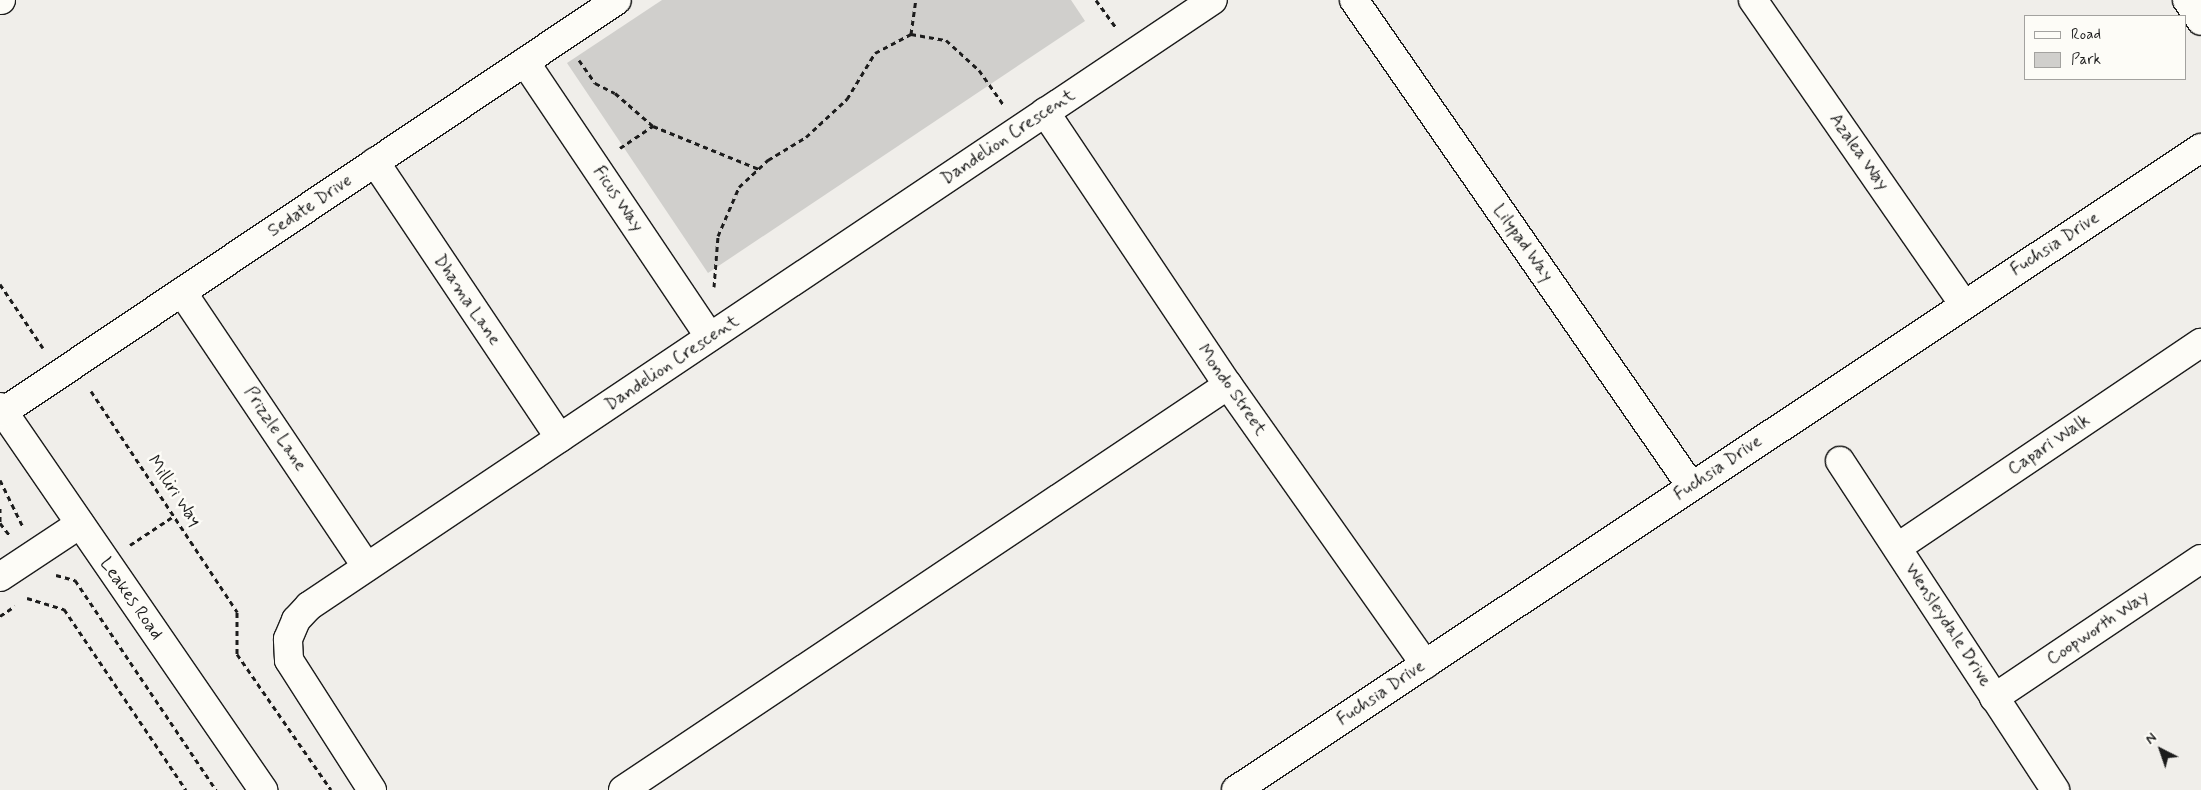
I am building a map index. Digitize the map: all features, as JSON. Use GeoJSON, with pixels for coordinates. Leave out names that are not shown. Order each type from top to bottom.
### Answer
{"type":"FeatureCollection","features":[{"type":"Feature","properties":{"kind":"street","name":"Sedate Drive"},"geometry":{"type":"LineString","coordinates":[[2,410],[182,292],[617,0]]}},
{"type":"Feature","properties":{"kind":"street","name":"Dandelion Crescent"},"geometry":{"type":"LineString","coordinates":[[372,790],[297,676],[289,660],[288,639],[296,620],[309,606],[1213,0]]}},
{"type":"Feature","properties":{"kind":"street","name":"Lilypad Way"},"geometry":{"type":"LineString","coordinates":[[1354,0],[1691,486]]}},
{"type":"Feature","properties":{"kind":"street","name":"Azalea Way"},"geometry":{"type":"LineString","coordinates":[[1753,0],[1964,305]]}},
{"type":"Feature","properties":{"kind":"street"},"geometry":{"type":"LineString","coordinates":[[2187,0],[2201,21]]}},
{"type":"Feature","properties":{"kind":"street","name":"Ficus Way"},"geometry":{"type":"LineString","coordinates":[[525,62],[710,337]]}},
{"type":"Feature","properties":{"kind":"street","name":"Mondo Street"},"geometry":{"type":"LineString","coordinates":[[1045,112],[1228,385],[1425,664]]}},
{"type":"Feature","properties":{"kind":"street","name":"Fuchsia Drive"},"geometry":{"type":"LineString","coordinates":[[1236,790],[2201,148]]}},
{"type":"Feature","properties":{"kind":"street","name":"Dhama Lane"},"geometry":{"type":"LineString","coordinates":[[375,162],[560,438]]}},
{"type":"Feature","properties":{"kind":"street","name":"Prizzle Lane"},"geometry":{"type":"LineString","coordinates":[[182,292],[367,567]]}},
{"type":"Feature","properties":{"kind":"street","name":"Capari Walk"},"geometry":{"type":"LineString","coordinates":[[1898,547],[2201,343]]}},
{"type":"Feature","properties":{"kind":"street"},"geometry":{"type":"LineString","coordinates":[[623,790],[1228,385]]}},
{"type":"Feature","properties":{"kind":"street","name":"Leakes Road"},"geometry":{"type":"LineString","coordinates":[[2,410],[263,790]]}},
{"type":"Feature","properties":{"kind":"street","name":"Wensleydale Drive"},"geometry":{"type":"LineString","coordinates":[[1840,461],[1898,547],[2055,790]]}},
{"type":"Feature","properties":{"kind":"street"},"geometry":{"type":"LineString","coordinates":[[0,577],[80,524]]}},
{"type":"Feature","properties":{"kind":"street","name":"Coopworth Way"},"geometry":{"type":"LineString","coordinates":[[1994,698],[2201,558]]}},
{"type":"Feature","properties":{"kind":"path"},"geometry":{"type":"LineString","coordinates":[[911,34],[916,0]]}},
{"type":"Feature","properties":{"kind":"path"},"geometry":{"type":"LineString","coordinates":[[714,291],[718,236],[739,187],[759,168],[806,137],[847,99],[875,53],[911,34],[946,40],[979,70],[1021,129]]}},
{"type":"Feature","properties":{"kind":"path"},"geometry":{"type":"LineString","coordinates":[[564,36],[594,83],[615,93],[654,126],[759,168]]}},
{"type":"Feature","properties":{"kind":"path"},"geometry":{"type":"LineString","coordinates":[[594,165],[654,126]]}},
{"type":"Feature","properties":{"kind":"path","name":"Milliri Way"},"geometry":{"type":"LineString","coordinates":[[88,386],[238,612],[237,654],[331,790]]}},
{"type":"Feature","properties":{"kind":"path"},"geometry":{"type":"LineString","coordinates":[[0,480],[39,552],[58,577]]}},
{"type":"Feature","properties":{"kind":"path"},"geometry":{"type":"LineString","coordinates":[[0,508],[0,523]]}},
{"type":"Feature","properties":{"kind":"path"},"geometry":{"type":"LineString","coordinates":[[51,581],[58,577],[75,580],[216,790]]}},
{"type":"Feature","properties":{"kind":"path"},"geometry":{"type":"LineString","coordinates":[[0,616],[32,594]]}},
{"type":"Feature","properties":{"kind":"path"},"geometry":{"type":"LineString","coordinates":[[26,598],[64,609],[186,790]]}},
{"type":"Feature","properties":{"kind":"green space"},"geometry":{"type":"Polygon","coordinates":[[[662,0],[1071,0],[1085,21],[708,273],[567,63],[662,0]]]}}]}
